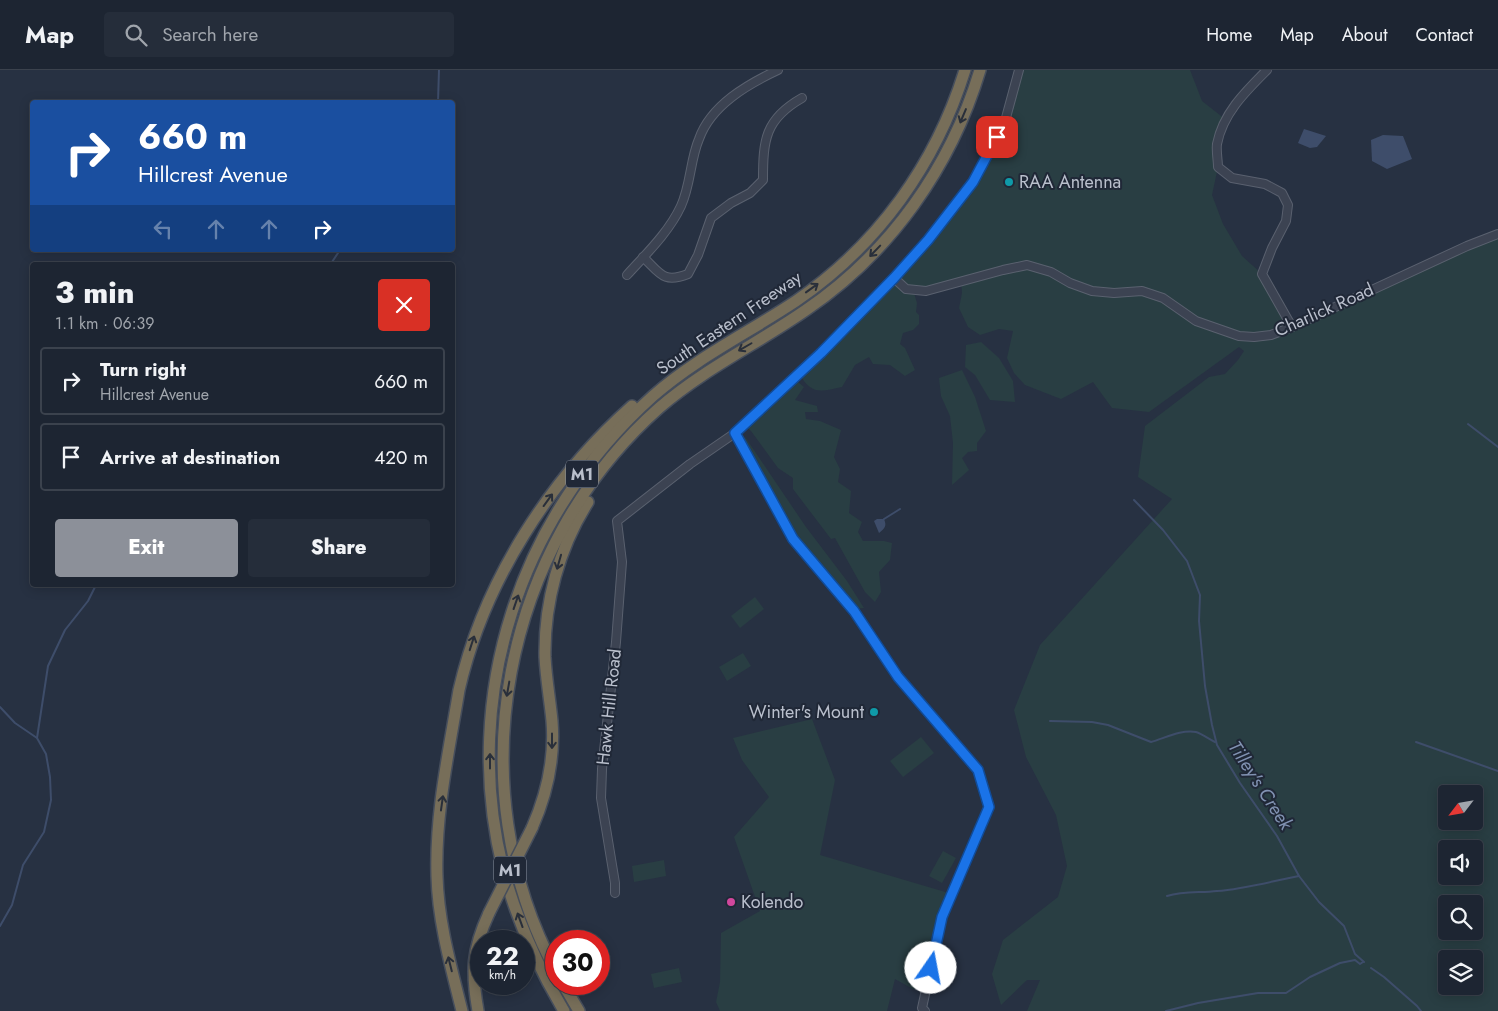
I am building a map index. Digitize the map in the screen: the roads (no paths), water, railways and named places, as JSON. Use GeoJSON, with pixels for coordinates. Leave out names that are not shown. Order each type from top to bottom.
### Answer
{"type":"FeatureCollection","features":[{"type":"Feature","properties":{"kind":"highway","name":"South Eastern Freeway"},"geometry":{"type":"LineString","coordinates":[[564,1011],[538,964],[514,903],[503,869],[492,804],[490,771],[491,721],[497,671],[507,627],[518,595],[548,526],[566,496],[608,442],[630,418],[681,374],[824,280],[874,234],[895,209],[932,151],[947,120],[965,70]]}},
{"type":"Feature","properties":{"kind":"highway","name":"South Eastern Freeway"},"geometry":{"type":"LineString","coordinates":[[545,947],[536,928],[514,861],[508,831],[502,765],[506,698],[519,632],[546,562],[574,509],[613,455],[636,430],[685,387],[831,292],[879,247],[922,193],[940,165],[959,127],[980,70]]}},
{"type":"Feature","properties":{"kind":"highway"},"geometry":{"type":"LineString","coordinates":[[462,1011],[447,950],[439,899],[437,877],[439,827],[461,681],[478,625],[495,588],[514,553],[545,504],[604,432],[649,391],[684,364],[706,349],[796,300]]}},
{"type":"Feature","properties":{"kind":"highway","name":"M1"},"geometry":{"type":"LineString","coordinates":[[478,1011],[473,970],[477,942],[489,912],[532,828],[544,796],[550,772],[552,723],[545,657],[546,623],[558,564],[581,513],[636,430]]}},
{"type":"Feature","properties":{"kind":"highway"},"geometry":{"type":"LineString","coordinates":[[570,995],[580,1011]]}},
{"type":"Feature","properties":{"kind":"street"},"geometry":{"type":"LineString","coordinates":[[627,275],[664,232],[680,208],[688,190],[698,139],[707,122],[722,104],[758,79],[778,70]]}},
{"type":"Feature","properties":{"kind":"street"},"geometry":{"type":"LineString","coordinates":[[925,1011],[922,1008],[942,917],[989,807],[978,770],[898,677],[854,611],[793,539],[735,433],[821,353],[928,240],[973,182],[1006,120],[1019,70]]}},
{"type":"Feature","properties":{"kind":"street"},"geometry":{"type":"LineString","coordinates":[[1267,70],[1246,90],[1225,119],[1217,144],[1218,167],[1232,178],[1265,184],[1282,193],[1288,205],[1286,221],[1272,248],[1262,274],[1292,327]]}},
{"type":"Feature","properties":{"kind":"street"},"geometry":{"type":"LineString","coordinates":[[643,257],[663,277],[675,279],[688,274],[698,255],[711,218],[731,203],[750,193],[763,180],[763,157],[766,135],[780,115],[802,98]]}},
{"type":"Feature","properties":{"kind":"street","name":"Charlick Road"},"geometry":{"type":"LineString","coordinates":[[894,278],[906,288],[926,290],[1027,265],[1052,272],[1070,283],[1092,291],[1114,293],[1142,291],[1163,298],[1196,321],[1238,336],[1254,337],[1270,335],[1292,327],[1467,246],[1498,234]]}},
{"type":"Feature","properties":{"kind":"street","name":"Hawk Hill Road"},"geometry":{"type":"LineString","coordinates":[[615,892],[601,798],[602,769],[616,642],[622,562],[617,521],[690,464],[735,433]]}},
{"type":"Feature","properties":{"kind":"water"},"geometry":{"type":"Polygon","coordinates":[[[1304,129],[1326,136],[1317,147],[1310,148],[1298,143],[1304,129]]]}},
{"type":"Feature","properties":{"kind":"water"},"geometry":{"type":"Polygon","coordinates":[[[1383,135],[1403,136],[1412,159],[1387,169],[1372,161],[1371,140],[1383,135]]]}},
{"type":"Feature","properties":{"kind":"water"},"geometry":{"type":"Polygon","coordinates":[[[884,519],[885,523],[884,528],[879,533],[874,521],[884,519]]]}},
{"type":"Feature","properties":{"kind":"waterway"},"geometry":{"type":"LineString","coordinates":[[438,100],[439,70]]}},
{"type":"Feature","properties":{"kind":"waterway"},"geometry":{"type":"LineString","coordinates":[[332,262],[339,252]]}},
{"type":"Feature","properties":{"kind":"waterway"},"geometry":{"type":"LineString","coordinates":[[1468,424],[1498,447]]}},
{"type":"Feature","properties":{"kind":"waterway","name":"Tilley's Creek"},"geometry":{"type":"LineString","coordinates":[[1134,500],[1163,530],[1187,561],[1200,595],[1199,621],[1205,686],[1217,745],[1240,783],[1277,836],[1299,876],[1319,902],[1344,926],[1355,954],[1364,962]]}},
{"type":"Feature","properties":{"kind":"waterway"},"geometry":{"type":"LineString","coordinates":[[884,519],[900,509]]}},
{"type":"Feature","properties":{"kind":"waterway"},"geometry":{"type":"LineString","coordinates":[[37,738],[48,666],[65,630],[88,601],[95,587]]}},
{"type":"Feature","properties":{"kind":"waterway"},"geometry":{"type":"LineString","coordinates":[[0,707],[15,723],[37,738],[46,754],[51,800],[44,832],[23,865],[12,905],[0,926]]}},
{"type":"Feature","properties":{"kind":"waterway"},"geometry":{"type":"LineString","coordinates":[[1050,721],[1092,722],[1108,725],[1151,742],[1191,731],[1215,742]]}},
{"type":"Feature","properties":{"kind":"waterway"},"geometry":{"type":"LineString","coordinates":[[1416,742],[1498,771]]}},
{"type":"Feature","properties":{"kind":"waterway"},"geometry":{"type":"LineString","coordinates":[[1167,896],[1180,893],[1238,889],[1299,876]]}},
{"type":"Feature","properties":{"kind":"waterway"},"geometry":{"type":"LineString","coordinates":[[1166,1011],[1198,1003],[1258,993],[1286,993],[1310,977],[1340,963],[1355,960],[1360,964],[1363,962]]}},
{"type":"Feature","properties":{"kind":"waterway","name":"Tilley's Creek"},"geometry":{"type":"LineString","coordinates":[[1371,968],[1384,977],[1421,1011]]}},
{"type":"Feature","properties":{"kind":"place","name":"RAA Antenna"},"geometry":{"type":"Point","coordinates":[1009,182]}},
{"type":"Feature","properties":{"kind":"place","name":"Winter's Mount"},"geometry":{"type":"Point","coordinates":[874,712]}},
{"type":"Feature","properties":{"kind":"place","name":"Kolendo"},"geometry":{"type":"Point","coordinates":[731,902]}}]}
